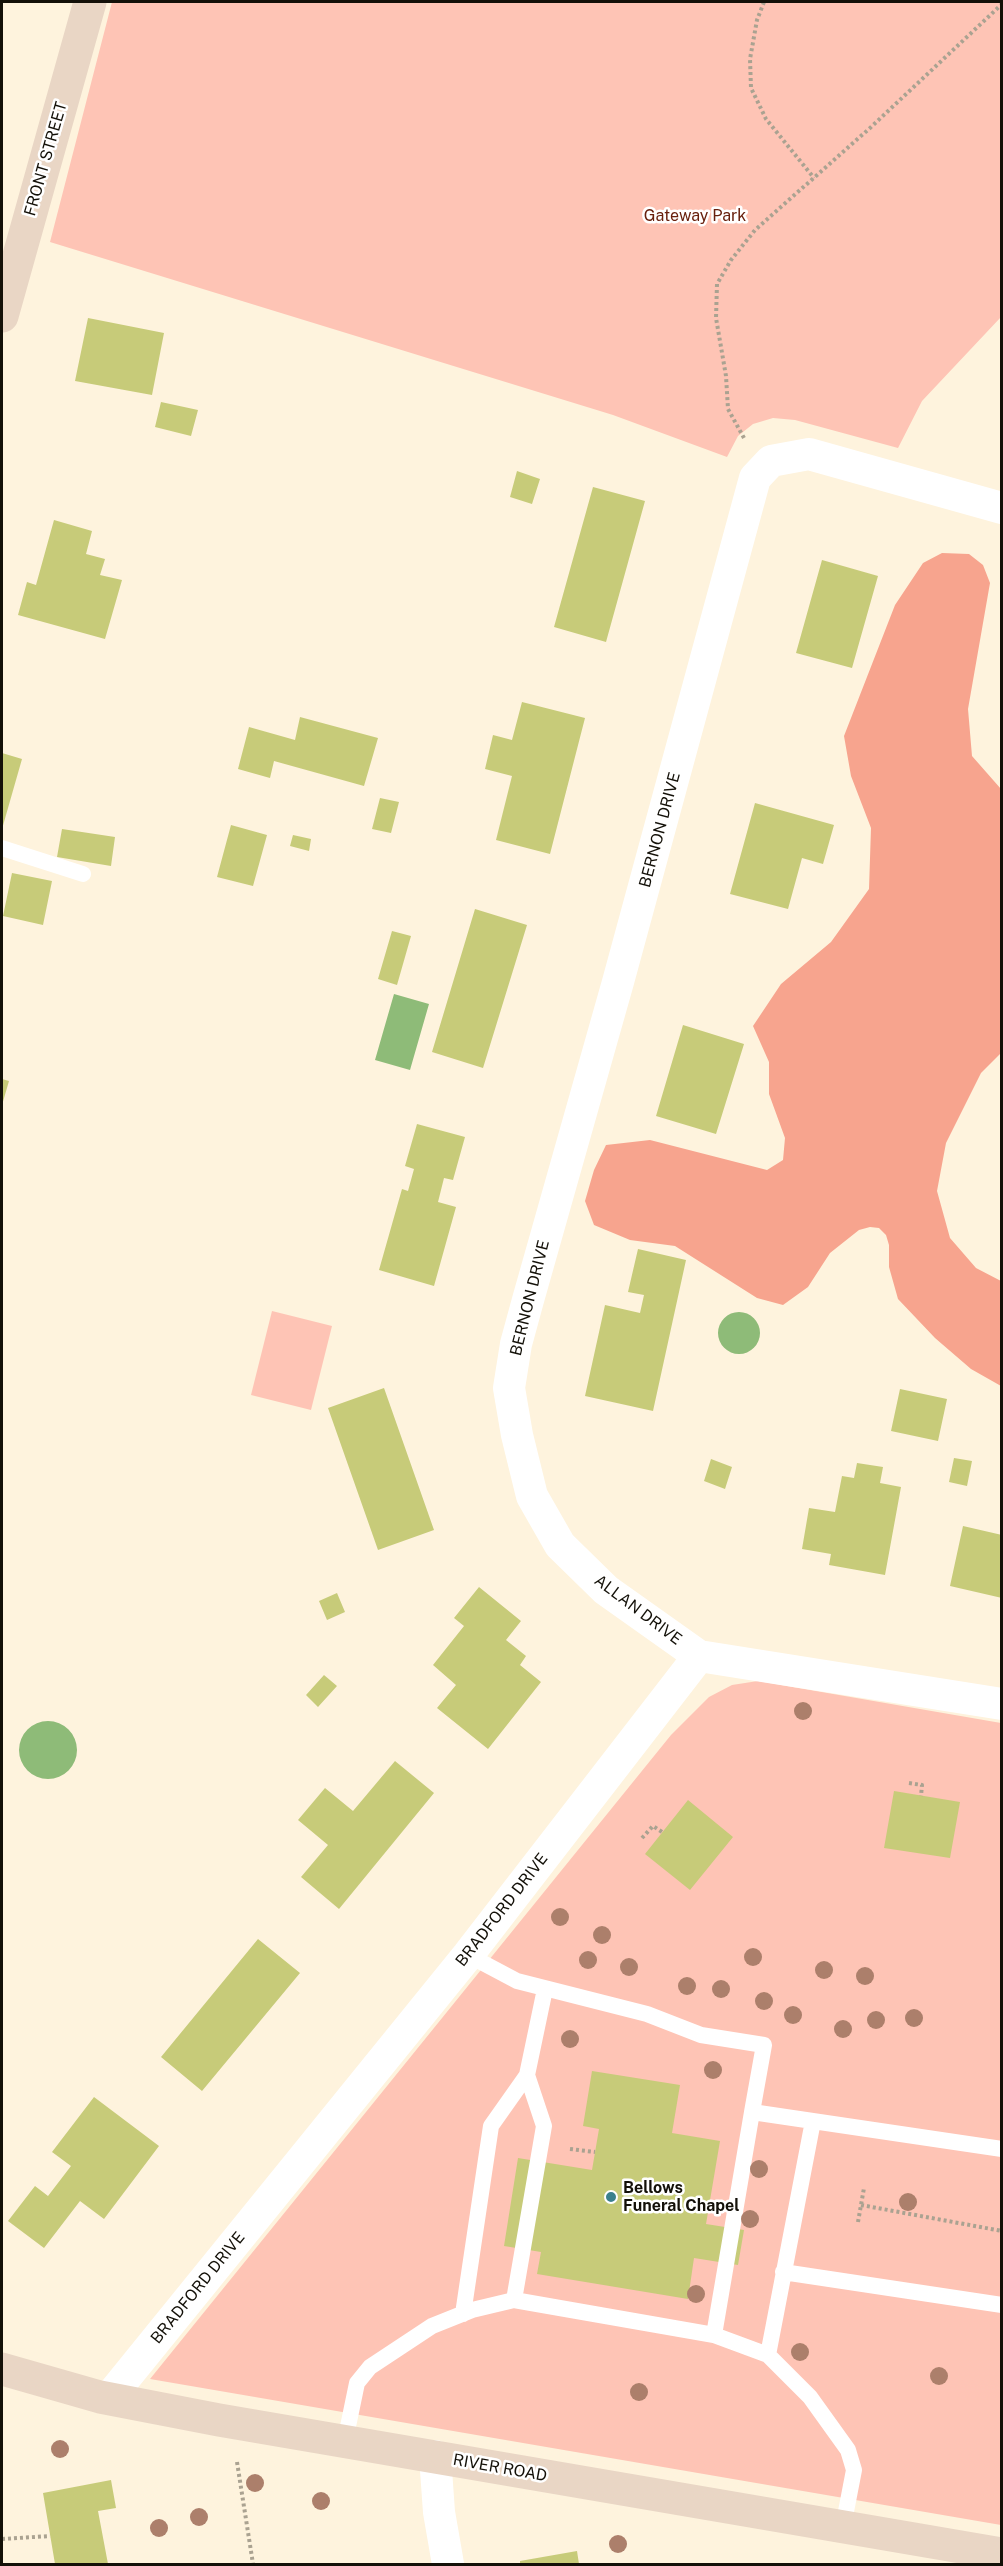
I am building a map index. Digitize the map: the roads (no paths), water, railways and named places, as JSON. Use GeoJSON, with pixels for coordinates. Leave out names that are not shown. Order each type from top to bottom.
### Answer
{"type":"FeatureCollection","features":[{"type":"Feature","properties":{"kind":"main road","name":"FRONT STREET"},"geometry":{"type":"LineString","coordinates":[[2,316],[90,2]]}},
{"type":"Feature","properties":{"kind":"main road","name":"RIVER ROAD"},"geometry":{"type":"LineString","coordinates":[[2,2370],[109,2398],[1002,2554]]}},
{"type":"Feature","properties":{"kind":"street","name":"BERNON DRIVE"},"geometry":{"type":"LineString","coordinates":[[517,1435],[509,1388],[516,1344],[621,971],[755,478],[771,462],[810,454],[1002,508]]}},
{"type":"Feature","properties":{"kind":"street","name":"ALLAN DRIVE"},"geometry":{"type":"LineString","coordinates":[[517,1435],[532,1496],[560,1545],[606,1590],[699,1656]]}},
{"type":"Feature","properties":{"kind":"street"},"geometry":{"type":"LineString","coordinates":[[699,1656],[1002,1704]]}},
{"type":"Feature","properties":{"kind":"street","name":"BRADFORD DRIVE"},"geometry":{"type":"LineString","coordinates":[[109,2398],[468,1955],[699,1656]]}},
{"type":"Feature","properties":{"kind":"street"},"geometry":{"type":"LineString","coordinates":[[435,2456],[439,2512],[448,2565]]}},
{"type":"Feature","properties":{"kind":"lane"},"geometry":{"type":"LineString","coordinates":[[2,848],[83,874]]}},
{"type":"Feature","properties":{"kind":"lane"},"geometry":{"type":"LineString","coordinates":[[468,1955],[516,1982],[646,2014],[701,2035],[764,2045],[714,2335]]}},
{"type":"Feature","properties":{"kind":"lane"},"geometry":{"type":"LineString","coordinates":[[463,2314],[491,2126],[527,2075],[545,1989]]}},
{"type":"Feature","properties":{"kind":"lane"},"geometry":{"type":"LineString","coordinates":[[514,2300],[544,2126],[527,2075]]}},
{"type":"Feature","properties":{"kind":"lane"},"geometry":{"type":"LineString","coordinates":[[752,2112],[1002,2149]]}},
{"type":"Feature","properties":{"kind":"lane"},"geometry":{"type":"LineString","coordinates":[[768,2355],[813,2121]]}},
{"type":"Feature","properties":{"kind":"lane"},"geometry":{"type":"LineString","coordinates":[[783,2272],[1002,2305]]}},
{"type":"Feature","properties":{"kind":"lane"},"geometry":{"type":"LineString","coordinates":[[345,2441],[357,2383],[370,2367],[432,2326],[463,2314],[514,2300],[714,2335],[768,2355],[810,2397],[848,2450],[854,2470],[843,2527]]}},
{"type":"Feature","properties":{"kind":"place","name":"Bellows Funeral Chapel"},"geometry":{"type":"Point","coordinates":[611,2197]}},
{"type":"Feature","properties":{"kind":"park label","name":"Gateway Park"},"geometry":{"type":"Point","coordinates":[695,216]}}]}
